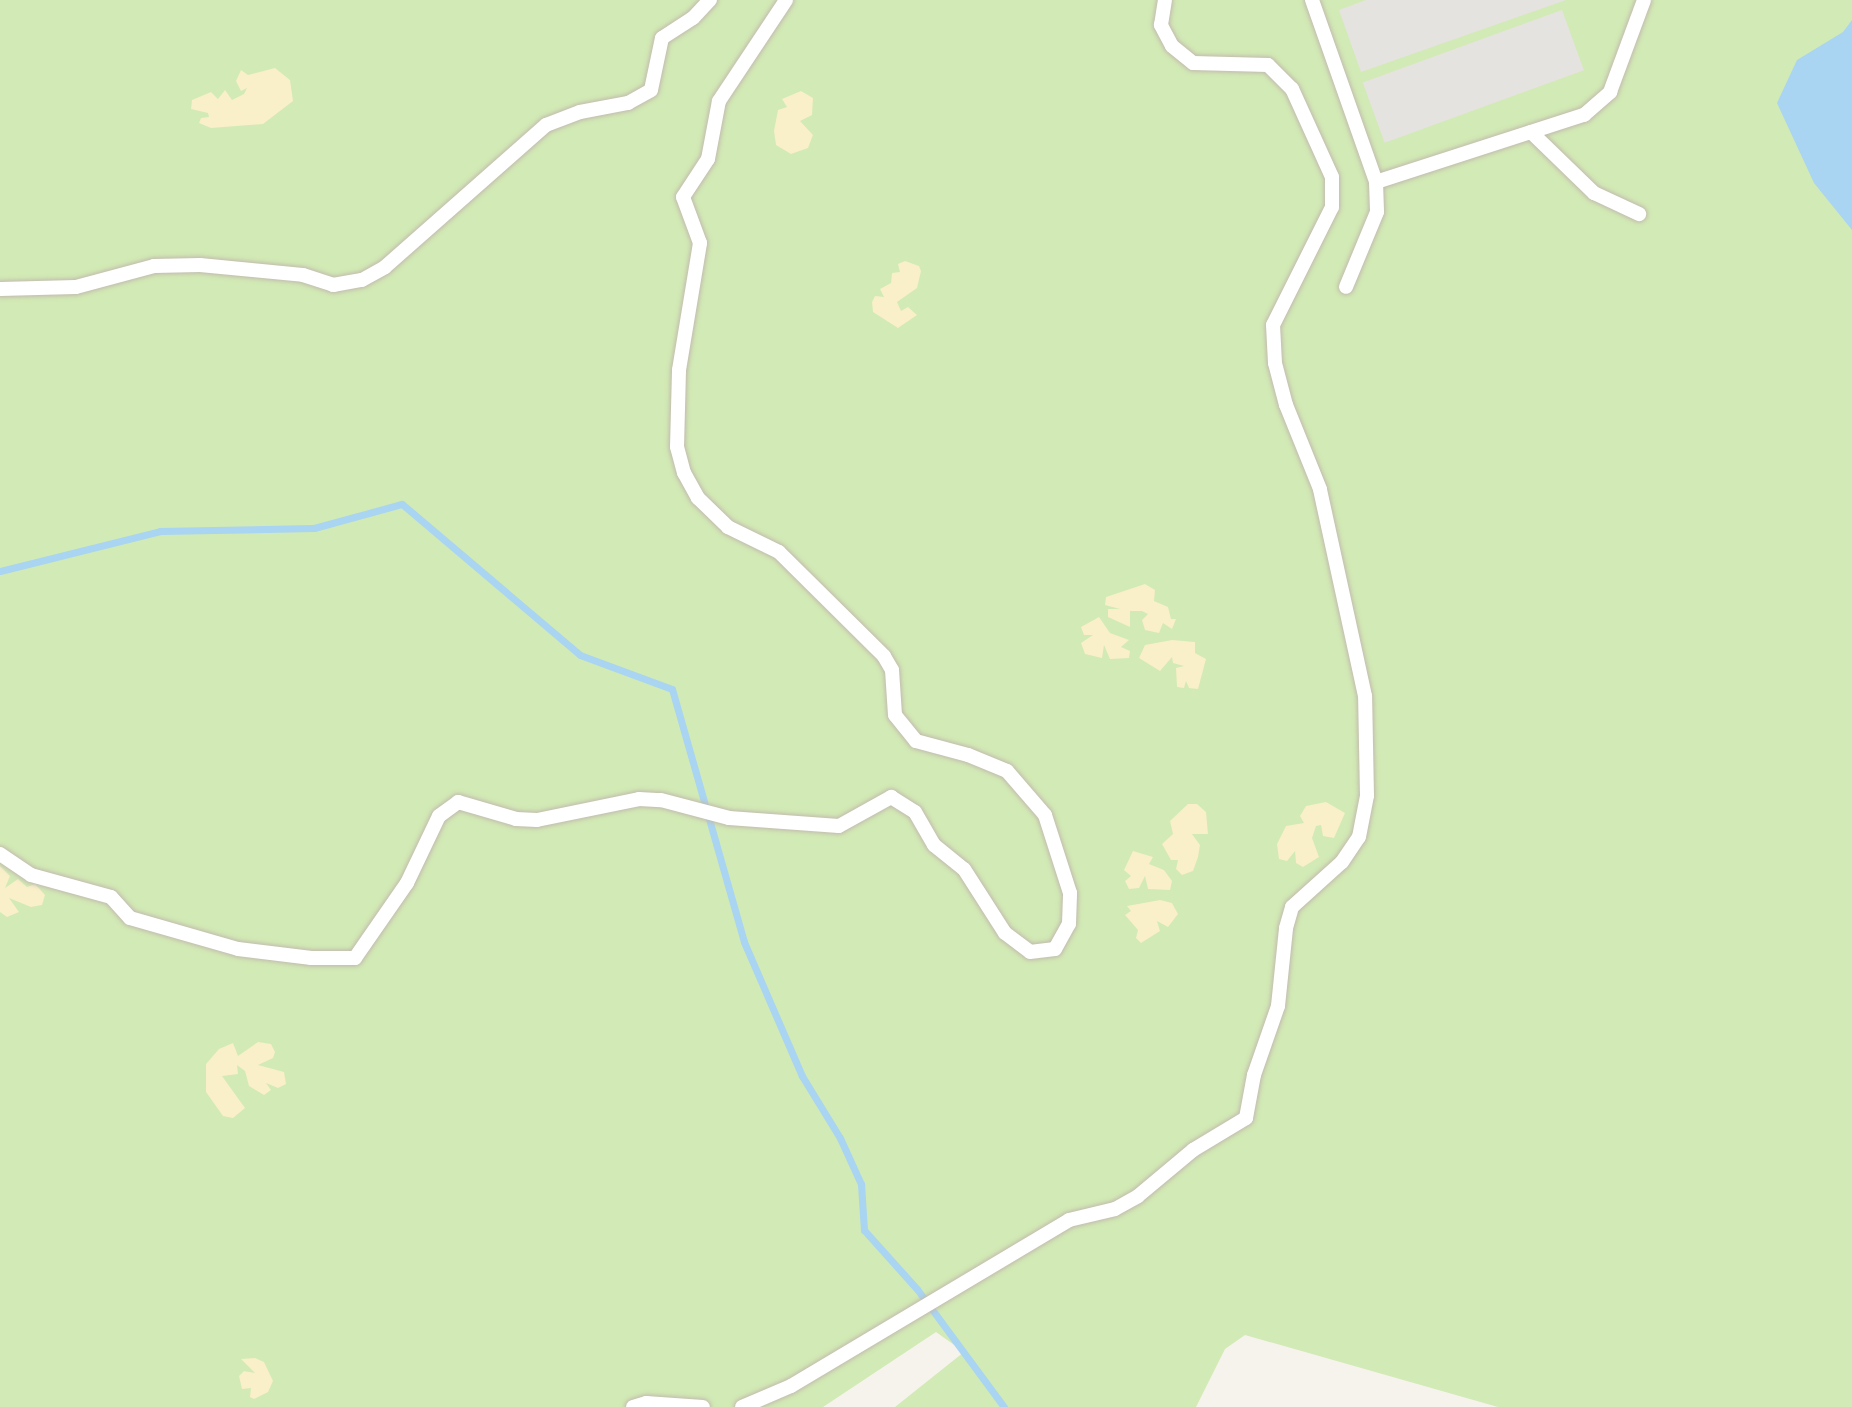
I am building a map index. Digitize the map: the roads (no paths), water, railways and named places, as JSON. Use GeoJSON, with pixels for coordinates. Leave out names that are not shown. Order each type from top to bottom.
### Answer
{"type":"FeatureCollection","features":[{"type":"Feature","properties":{"kind":"lane"},"geometry":{"type":"LineString","coordinates":[[0,289],[76,287],[154,266],[200,265],[303,275],[333,285],[362,281],[385,267],[546,125],[580,112],[628,103],[651,90],[662,38],[693,18],[710,0]]}},
{"type":"Feature","properties":{"kind":"lane"},"geometry":{"type":"LineString","coordinates":[[0,854],[31,875],[111,897],[130,918],[238,949],[311,958],[355,958],[407,883],[439,816],[458,802],[516,819],[537,820],[639,799],[661,800],[729,818],[839,826],[891,797],[915,812],[934,845],[964,869],[1005,933],[1030,952],[1055,949],[1069,924],[1070,893],[1045,816],[1007,771],[968,755],[916,741],[895,715],[892,670],[884,656],[779,552],[728,527],[698,498],[684,473],[677,447],[679,370],[700,243],[683,197],[708,159],[719,100],[786,0]]}},
{"type":"Feature","properties":{"kind":"lane"},"geometry":{"type":"LineString","coordinates":[[742,1407],[791,1386],[1069,1220],[1115,1209],[1138,1196],[1184,1156],[1246,1118],[1254,1074],[1278,1006],[1286,928],[1292,907],[1342,862],[1359,837],[1367,796],[1365,696],[1320,489],[1286,405],[1275,363],[1273,326],[1332,206],[1332,177],[1292,89],[1268,65],[1193,63],[1172,47],[1161,25],[1165,0]]}},
{"type":"Feature","properties":{"kind":"lane"},"geometry":{"type":"LineString","coordinates":[[1312,0],[1376,182],[1377,212],[1346,287]]}},
{"type":"Feature","properties":{"kind":"lane"},"geometry":{"type":"LineString","coordinates":[[1376,182],[1584,115],[1610,92],[1644,0]]}},
{"type":"Feature","properties":{"kind":"lane"},"geometry":{"type":"LineString","coordinates":[[1531,132],[1594,193],[1639,214]]}},
{"type":"Feature","properties":{"kind":"lane"},"geometry":{"type":"LineString","coordinates":[[633,1407],[646,1403],[704,1407]]}},
{"type":"Feature","properties":{"kind":"water"},"geometry":{"type":"Polygon","coordinates":[[[1852,20],[1852,230],[1814,183],[1777,103],[1797,60],[1843,32],[1852,20]]]}},
{"type":"Feature","properties":{"kind":"waterway"},"geometry":{"type":"LineString","coordinates":[[0,571],[160,531],[314,528],[402,504],[580,655],[672,689],[744,942],[802,1076],[840,1138],[861,1184],[864,1230],[917,1289],[1004,1407]]}}]}
